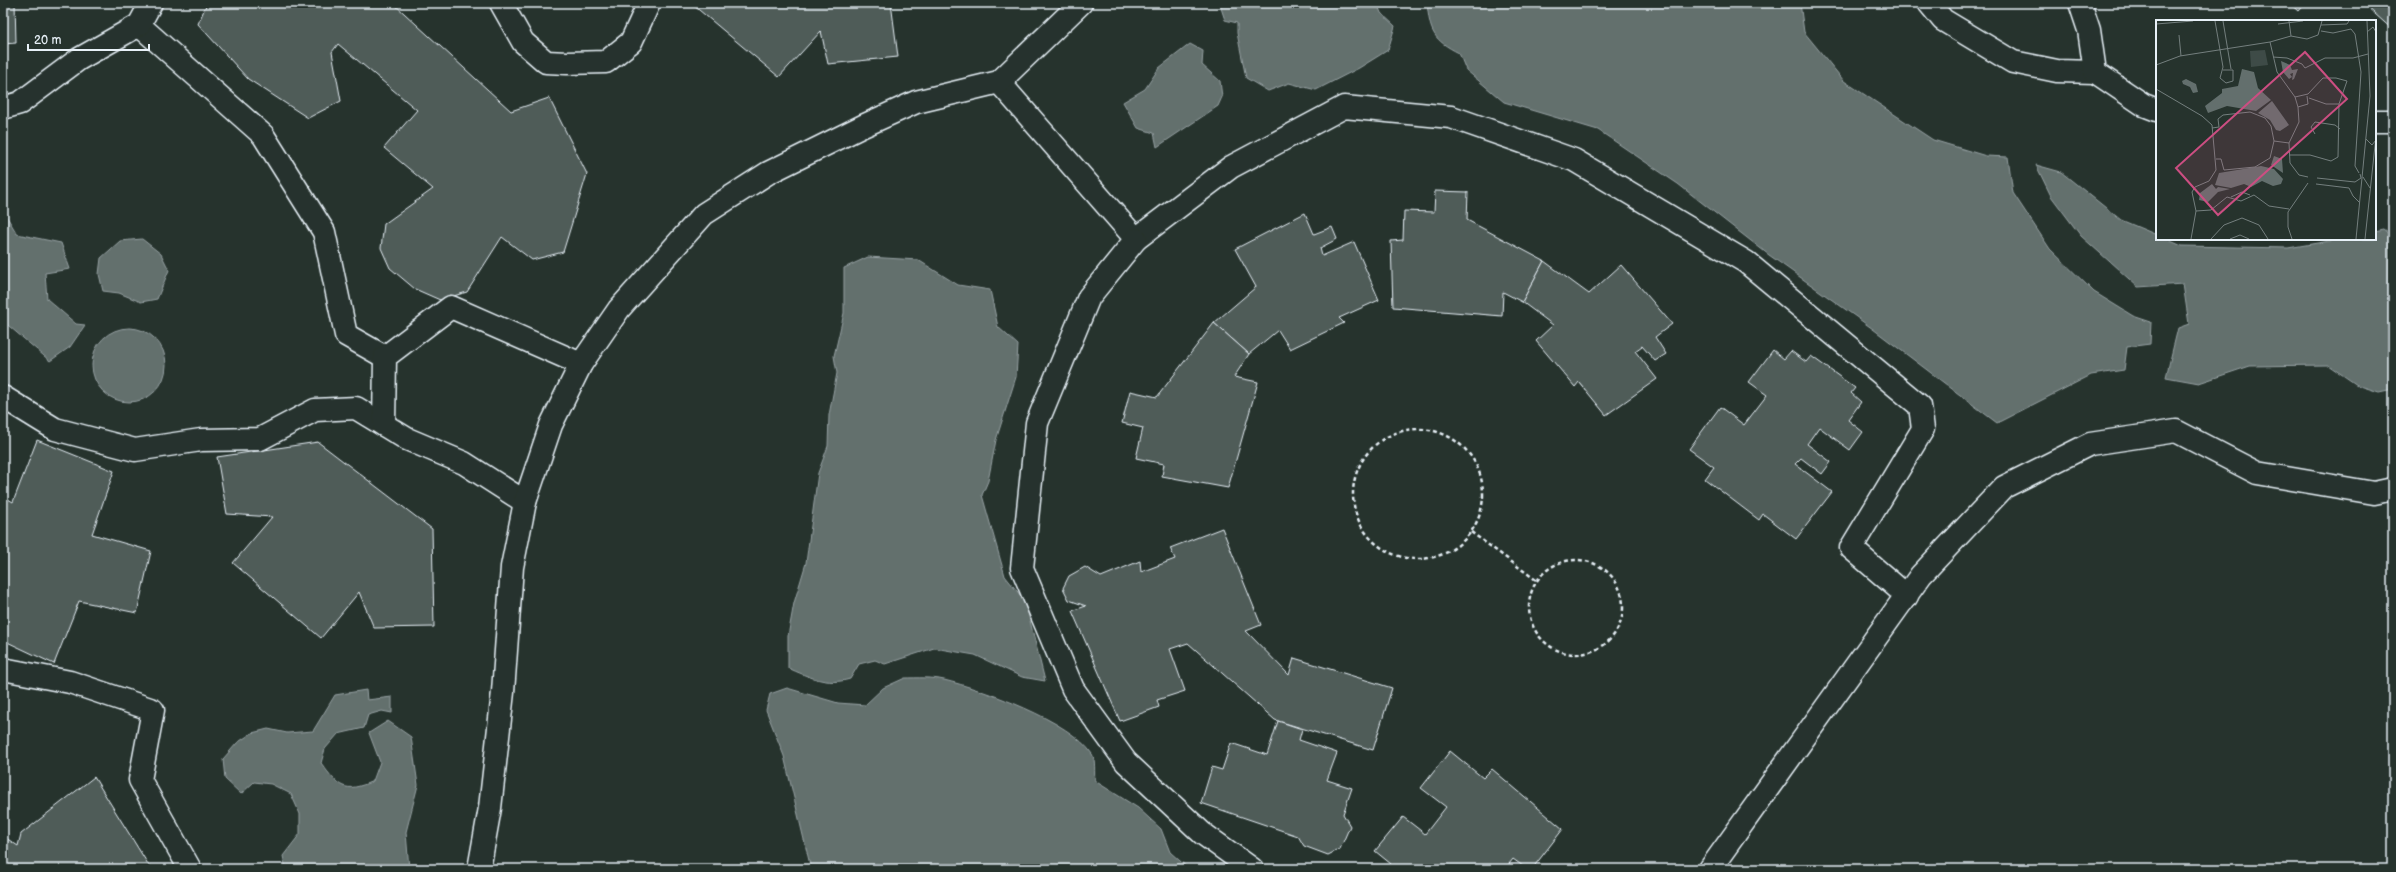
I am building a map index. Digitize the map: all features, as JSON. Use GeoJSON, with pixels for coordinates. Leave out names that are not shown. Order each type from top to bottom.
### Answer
{"type":"FeatureCollection","features":[{"type":"Feature","properties":{"kind":"street"},"geometry":{"type":"LineString","coordinates":[[3,108],[20,103],[79,59],[139,25],[150,3]]}},
{"type":"Feature","properties":{"kind":"street"},"geometry":{"type":"LineString","coordinates":[[501,3],[523,42],[546,62],[567,63],[606,62],[631,42],[649,3]]}},
{"type":"Feature","properties":{"kind":"street"},"geometry":{"type":"LineString","coordinates":[[480,869],[490,808],[503,692],[512,567],[525,502],[551,425],[580,364],[619,309],[704,214],[768,173],[863,126],[916,102],[999,82],[1082,3]]}},
{"type":"Feature","properties":{"kind":"street"},"geometry":{"type":"LineString","coordinates":[[1929,3],[1944,20],[2013,62],[2057,71],[2095,72],[2144,105],[2156,110]]}},
{"type":"Feature","properties":{"kind":"street"},"geometry":{"type":"LineString","coordinates":[[2080,3],[2089,30],[2095,72]]}},
{"type":"Feature","properties":{"kind":"street"},"geometry":{"type":"LineString","coordinates":[[139,25],[264,136],[324,232],[346,335],[386,357]]}},
{"type":"Feature","properties":{"kind":"street"},"geometry":{"type":"LineString","coordinates":[[999,82],[1136,239]]}},
{"type":"Feature","properties":{"kind":"street"},"geometry":{"type":"LineString","coordinates":[[1252,869],[1202,833],[1126,762],[1074,689],[1022,568],[1037,423],[1089,297],[1136,239],[1231,167],[1344,107],[1451,117],[1574,160],[1746,262],[1920,406],[1923,429],[1851,548],[1907,596]]}},
{"type":"Feature","properties":{"kind":"street"},"geometry":{"type":"LineString","coordinates":[[2376,121],[2393,121]]}},
{"type":"Feature","properties":{"kind":"street"},"geometry":{"type":"LineString","coordinates":[[386,357],[451,307],[580,364]]}},
{"type":"Feature","properties":{"kind":"street"},"geometry":{"type":"LineString","coordinates":[[384,425],[386,357]]}},
{"type":"Feature","properties":{"kind":"street"},"geometry":{"type":"LineString","coordinates":[[3,397],[55,429],[135,450],[200,440],[260,439],[315,410],[356,408],[407,439],[464,463],[525,502]]}},
{"type":"Feature","properties":{"kind":"street"},"geometry":{"type":"LineString","coordinates":[[1710,869],[1922,575],[2004,487],[2090,444],[2176,431],[2257,473],[2374,493],[2393,489]]}},
{"type":"Feature","properties":{"kind":"street"},"geometry":{"type":"LineString","coordinates":[[3,669],[70,682],[153,710],[140,780],[190,869]]}},
{"type":"Feature","properties":{"kind":"path"},"geometry":{"type":"LineString","coordinates":[[1404,430],[1425,430],[1446,436],[1463,448],[1476,464],[1483,485],[1482,506],[1470,532],[1462,543],[1443,555],[1422,559],[1401,557],[1381,548],[1365,533],[1355,513],[1352,492],[1356,470],[1368,452],[1384,438],[1404,430]]}},
{"type":"Feature","properties":{"kind":"path"},"geometry":{"type":"LineString","coordinates":[[1470,532],[1536,580]]}},
{"type":"Feature","properties":{"kind":"path"},"geometry":{"type":"LineString","coordinates":[[1577,559],[1592,562],[1605,570],[1616,582],[1622,596],[1623,611],[1619,626],[1610,639],[1598,649],[1584,654],[1568,654],[1553,649],[1541,639],[1532,625],[1528,610],[1530,594],[1536,580],[1547,568],[1561,561],[1577,559]]}},
{"type":"Feature","properties":{"kind":"shaded area"},"geometry":{"type":"Polygon","coordinates":[[[1222,3],[1377,3],[1381,13],[1395,26],[1388,50],[1359,68],[1316,90],[1289,83],[1268,91],[1246,78],[1237,33],[1237,23],[1225,20],[1221,8],[1222,3]]]}},
{"type":"Feature","properties":{"kind":"shaded area"},"geometry":{"type":"Polygon","coordinates":[[[1427,3],[1800,3],[1804,32],[1844,81],[1933,140],[1986,156],[2008,157],[2013,193],[2050,249],[2094,292],[2133,316],[2151,322],[2150,344],[2127,347],[2124,370],[2091,375],[1997,423],[1873,329],[1769,255],[1678,184],[1598,130],[1504,102],[1466,70],[1459,53],[1443,44],[1434,34],[1427,3]]]}},
{"type":"Feature","properties":{"kind":"shaded area"},"geometry":{"type":"Polygon","coordinates":[[[1190,44],[1203,51],[1202,65],[1220,81],[1222,97],[1218,106],[1157,147],[1154,133],[1138,128],[1123,102],[1145,89],[1159,68],[1190,44]]]}},
{"type":"Feature","properties":{"kind":"shaded area"},"geometry":{"type":"Polygon","coordinates":[[[2036,165],[2061,172],[2121,220],[2156,235],[2156,240],[2168,240],[2182,246],[2288,248],[2335,240],[2376,240],[2376,232],[2384,230],[2393,237],[2393,389],[2379,392],[2357,385],[2328,365],[2250,366],[2199,383],[2166,377],[2178,328],[2189,324],[2183,284],[2138,287],[2081,236],[2051,196],[2036,165]]]}},
{"type":"Feature","properties":{"kind":"shaded area"},"geometry":{"type":"Polygon","coordinates":[[[3,189],[5,189],[7,217],[17,234],[61,243],[70,269],[45,273],[47,299],[76,324],[85,325],[70,347],[50,361],[3,321],[3,189]]]}},
{"type":"Feature","properties":{"kind":"shaded area"},"geometry":{"type":"Polygon","coordinates":[[[142,239],[161,254],[169,270],[157,299],[141,302],[119,293],[103,291],[99,274],[101,258],[120,241],[142,239]]]}},
{"type":"Feature","properties":{"kind":"shaded area"},"geometry":{"type":"Polygon","coordinates":[[[868,257],[918,260],[958,285],[990,290],[998,327],[1018,345],[1016,377],[996,440],[988,481],[982,495],[1005,576],[1025,601],[1045,681],[1022,677],[975,655],[934,648],[885,664],[875,660],[859,664],[850,679],[842,681],[834,682],[818,680],[788,668],[788,636],[794,603],[806,563],[818,473],[828,446],[829,415],[837,373],[834,356],[844,313],[844,268],[868,257]]]}},
{"type":"Feature","properties":{"kind":"shaded area"},"geometry":{"type":"Polygon","coordinates":[[[122,328],[136,328],[150,334],[160,344],[166,358],[166,372],[160,386],[150,396],[136,402],[122,402],[108,396],[98,386],[92,372],[92,358],[98,344],[108,334],[122,328]]]}},
{"type":"Feature","properties":{"kind":"shaded area"},"geometry":{"type":"Polygon","coordinates":[[[905,678],[939,679],[960,684],[1024,708],[1046,718],[1065,730],[1081,742],[1092,754],[1095,781],[1138,808],[1161,829],[1170,852],[1189,869],[811,869],[784,756],[766,710],[770,694],[787,688],[838,703],[865,705],[883,688],[905,678]]]}},
{"type":"Feature","properties":{"kind":"shaded area"},"geometry":{"type":"Polygon","coordinates":[[[366,690],[367,700],[392,697],[392,713],[382,711],[368,715],[364,728],[338,734],[325,749],[321,763],[333,778],[343,786],[355,787],[363,785],[373,781],[380,762],[369,733],[388,721],[411,737],[418,785],[406,832],[409,869],[286,869],[283,856],[300,834],[300,814],[291,794],[271,784],[254,782],[241,794],[225,779],[223,759],[237,743],[252,733],[268,729],[287,733],[313,731],[335,695],[366,690]]]}},
{"type":"Feature","properties":{"kind":"building"},"geometry":{"type":"Polygon","coordinates":[[[3,3],[15,3],[16,43],[3,44],[3,3]]]}},
{"type":"Feature","properties":{"kind":"building"},"geometry":{"type":"Polygon","coordinates":[[[207,3],[393,3],[511,111],[549,98],[587,174],[563,252],[532,260],[502,237],[467,292],[440,300],[415,289],[390,268],[381,248],[384,224],[433,189],[384,148],[417,110],[338,44],[332,52],[341,101],[308,118],[248,79],[198,24],[207,3]]]}},
{"type":"Feature","properties":{"kind":"building"},"geometry":{"type":"Polygon","coordinates":[[[695,3],[891,3],[898,57],[828,64],[821,31],[779,77],[693,5],[695,3]]]}},
{"type":"Feature","properties":{"kind":"building"},"geometry":{"type":"Polygon","coordinates":[[[2289,3],[2305,3],[2298,11],[2289,3]]]}},
{"type":"Feature","properties":{"kind":"building"},"geometry":{"type":"Polygon","coordinates":[[[2369,3],[2393,3],[2393,30],[2366,6],[2369,3]]]}},
{"type":"Feature","properties":{"kind":"building"},"geometry":{"type":"Polygon","coordinates":[[[1435,191],[1468,192],[1467,220],[1544,261],[1522,302],[1503,292],[1502,316],[1393,307],[1391,241],[1403,240],[1404,211],[1434,212],[1435,191]]]}},
{"type":"Feature","properties":{"kind":"building"},"geometry":{"type":"Polygon","coordinates":[[[1305,213],[1314,234],[1332,227],[1337,239],[1320,248],[1322,256],[1354,242],[1379,300],[1339,318],[1344,323],[1290,349],[1278,330],[1249,354],[1214,323],[1256,287],[1235,249],[1305,213]]]}},
{"type":"Feature","properties":{"kind":"building"},"geometry":{"type":"Polygon","coordinates":[[[1544,261],[1589,294],[1621,265],[1672,324],[1655,337],[1666,354],[1655,361],[1642,346],[1635,351],[1657,379],[1606,415],[1579,382],[1575,387],[1536,341],[1553,325],[1522,302],[1544,261]]]}},
{"type":"Feature","properties":{"kind":"building"},"geometry":{"type":"Polygon","coordinates":[[[1214,323],[1249,354],[1234,377],[1258,382],[1228,488],[1162,476],[1164,464],[1136,458],[1143,428],[1122,423],[1130,391],[1157,397],[1214,323]]]}},
{"type":"Feature","properties":{"kind":"building"},"geometry":{"type":"Polygon","coordinates":[[[1773,350],[1784,359],[1791,351],[1806,362],[1811,356],[1855,388],[1851,393],[1861,402],[1848,420],[1863,432],[1850,450],[1819,427],[1807,444],[1831,462],[1822,474],[1801,458],[1795,464],[1832,492],[1796,539],[1763,514],[1759,520],[1705,479],[1714,467],[1689,449],[1720,407],[1744,425],[1767,395],[1749,382],[1773,350]]]}},
{"type":"Feature","properties":{"kind":"building"},"geometry":{"type":"Polygon","coordinates":[[[37,440],[114,471],[92,534],[151,551],[137,613],[79,601],[54,664],[3,640],[3,496],[13,502],[37,440]]]}},
{"type":"Feature","properties":{"kind":"building"},"geometry":{"type":"Polygon","coordinates":[[[318,442],[432,529],[434,627],[374,628],[359,592],[321,638],[233,563],[272,517],[227,514],[217,457],[318,442]]]}},
{"type":"Feature","properties":{"kind":"building"},"geometry":{"type":"Polygon","coordinates":[[[1222,528],[1261,625],[1246,631],[1289,675],[1294,658],[1392,688],[1373,750],[1275,720],[1188,643],[1170,649],[1185,691],[1157,700],[1159,707],[1120,721],[1072,611],[1086,606],[1069,600],[1063,588],[1069,576],[1085,567],[1101,577],[1140,561],[1141,572],[1175,559],[1170,548],[1222,528]]]}},
{"type":"Feature","properties":{"kind":"building"},"geometry":{"type":"Polygon","coordinates":[[[1278,721],[1302,729],[1299,740],[1337,753],[1327,780],[1352,788],[1343,814],[1350,826],[1340,849],[1328,855],[1304,846],[1298,836],[1201,803],[1212,767],[1222,770],[1231,743],[1267,755],[1278,721]]]}},
{"type":"Feature","properties":{"kind":"building"},"geometry":{"type":"Polygon","coordinates":[[[1450,751],[1483,778],[1492,769],[1563,829],[1532,869],[1527,869],[1513,859],[1505,869],[1387,869],[1391,864],[1375,851],[1403,817],[1425,834],[1446,807],[1421,788],[1450,751]]]}},
{"type":"Feature","properties":{"kind":"building"},"geometry":{"type":"Polygon","coordinates":[[[94,777],[151,869],[3,869],[3,836],[18,846],[21,834],[94,777]]]}}]}
